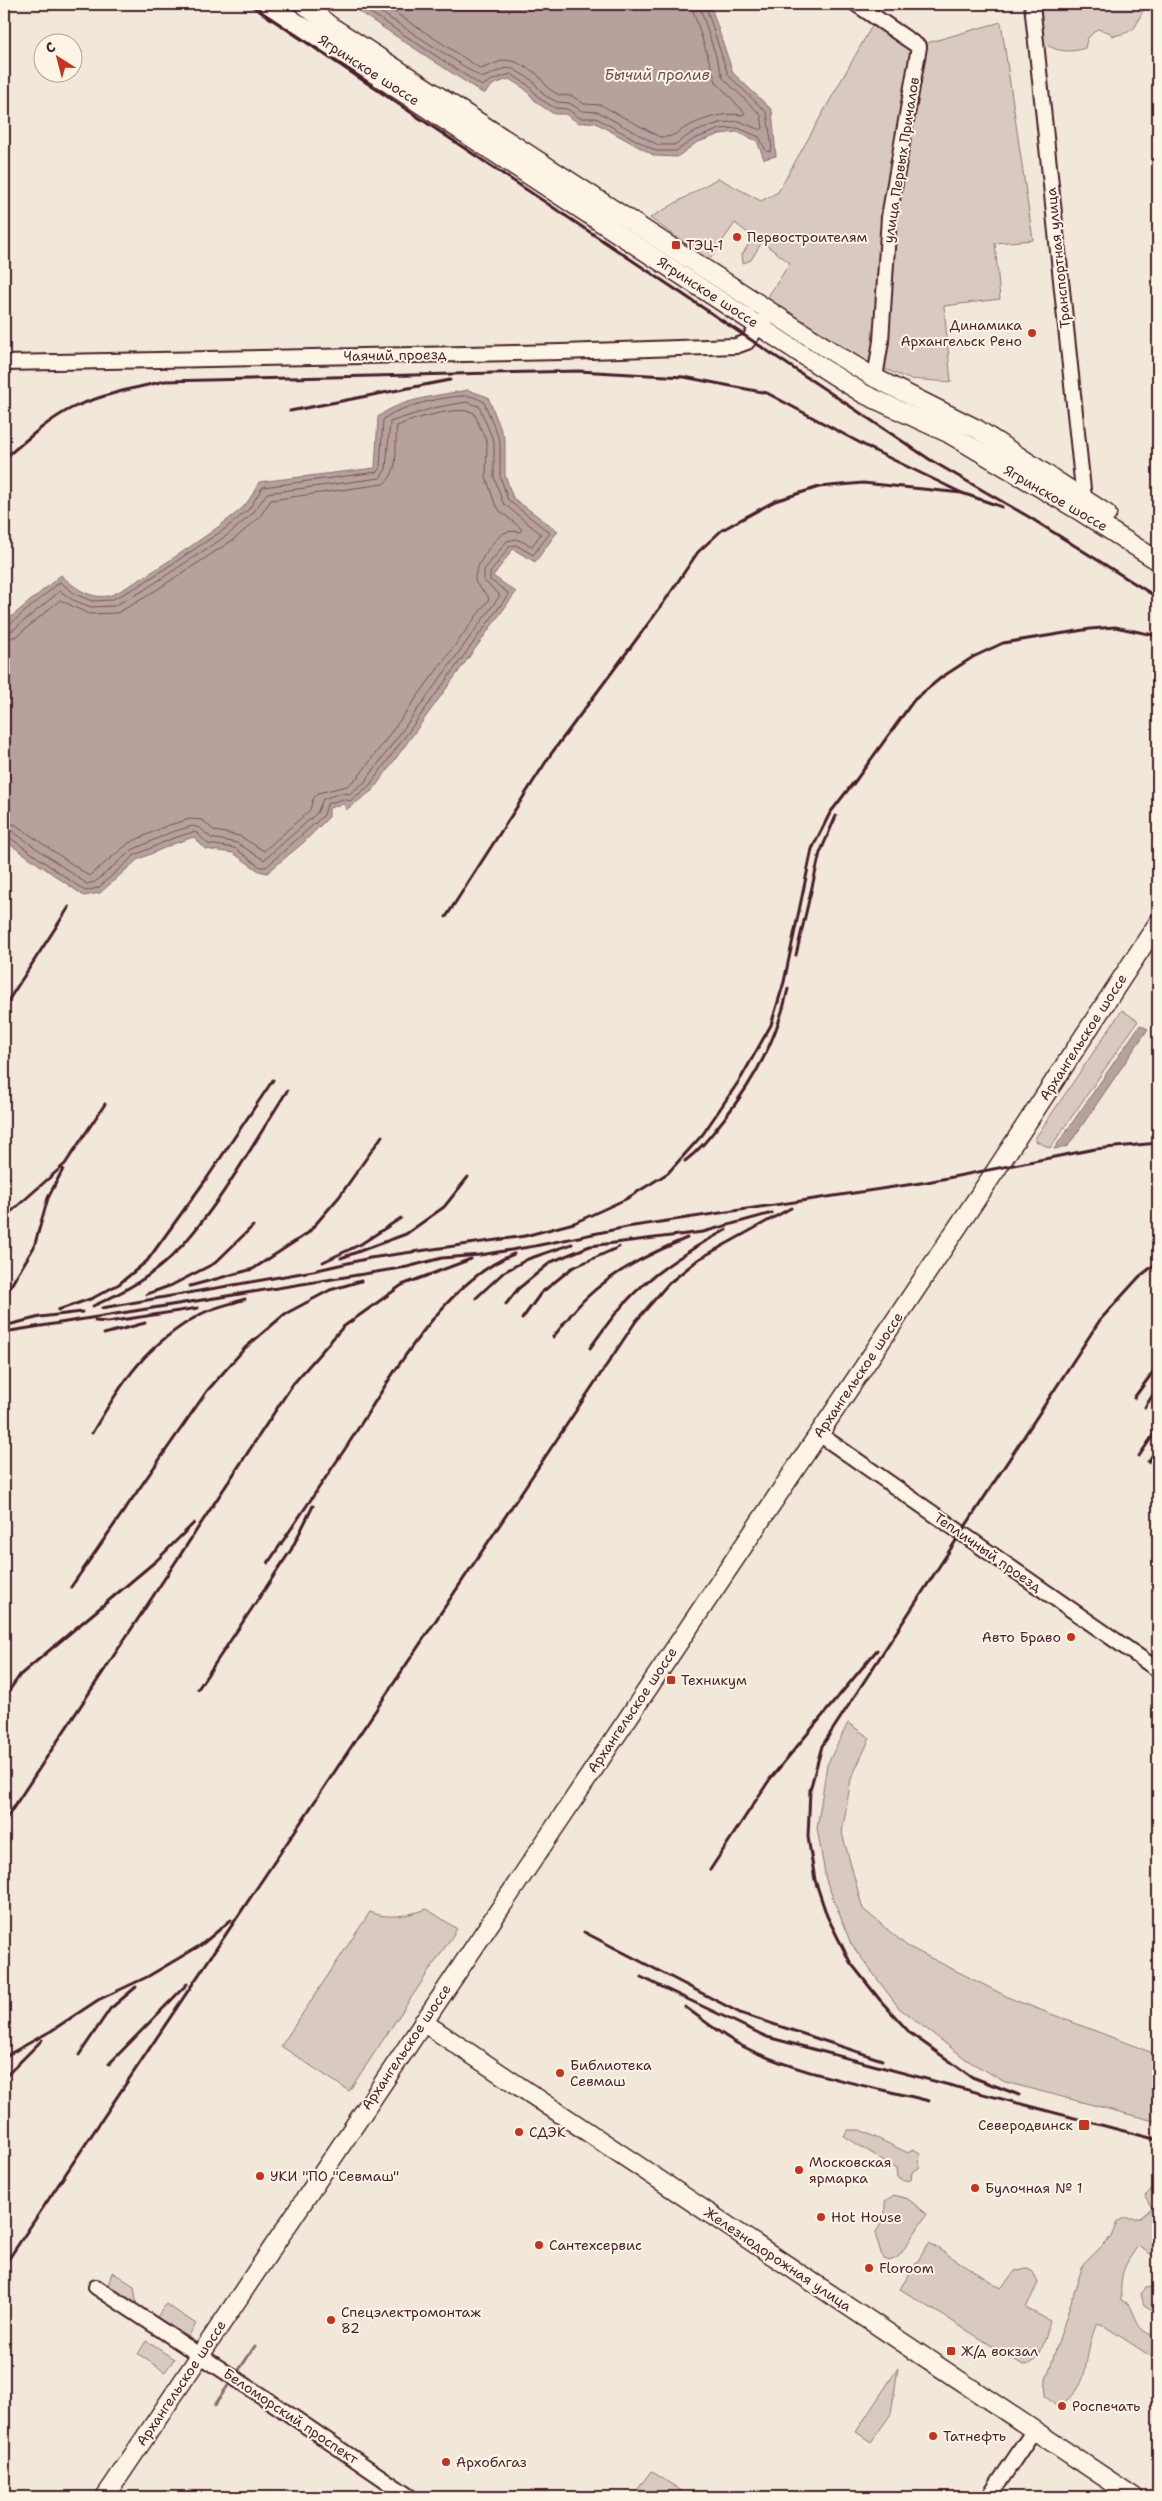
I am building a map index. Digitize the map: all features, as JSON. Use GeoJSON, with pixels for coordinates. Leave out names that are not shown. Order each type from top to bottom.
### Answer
{"type":"FeatureCollection","features":[{"type":"Feature","properties":{"kind":"main road","name":"Ягринское шоссе"},"geometry":{"type":"LineString","coordinates":[[268,4],[864,394],[948,433],[1081,504]]}},
{"type":"Feature","properties":{"kind":"main road","name":"Ягринское шоссе"},"geometry":{"type":"LineString","coordinates":[[304,4],[329,25],[769,312],[875,378],[977,429],[1081,504],[1158,553]]}},
{"type":"Feature","properties":{"kind":"main road","name":"Архангельское шоссе"},"geometry":{"type":"LineString","coordinates":[[106,2497],[1158,923]]}},
{"type":"Feature","properties":{"kind":"main road","name":"Железнодорожная улица"},"geometry":{"type":"LineString","coordinates":[[423,2022],[1134,2497]]}},
{"type":"Feature","properties":{"kind":"street","name":"улица Первых Причалов"},"geometry":{"type":"LineString","coordinates":[[856,4],[919,47],[889,217],[881,341],[875,378]]}},
{"type":"Feature","properties":{"kind":"street","name":"Транспортная улица"},"geometry":{"type":"LineString","coordinates":[[1032,4],[1081,504]]}},
{"type":"Feature","properties":{"kind":"street","name":"Чаячий проезд"},"geometry":{"type":"LineString","coordinates":[[4,363],[562,352],[736,346],[747,342],[769,312]]}},
{"type":"Feature","properties":{"kind":"street","name":"Тепличный проезд"},"geometry":{"type":"LineString","coordinates":[[818,1434],[1158,1670]]}},
{"type":"Feature","properties":{"kind":"street","name":"Беломорский проспект"},"geometry":{"type":"LineString","coordinates":[[96,2287],[201,2355],[410,2497]]}},
{"type":"Feature","properties":{"kind":"street"},"geometry":{"type":"LineString","coordinates":[[989,2497],[1034,2430]]}},
{"type":"Feature","properties":{"kind":"shaded area"},"geometry":{"type":"Polygon","coordinates":[[[1039,4],[1148,4],[1136,25],[1129,32],[1112,36],[1109,32],[1097,29],[1087,39],[1085,48],[1068,51],[1047,45],[1043,41],[1039,4]]]}},
{"type":"Feature","properties":{"kind":"shaded area"},"geometry":{"type":"Polygon","coordinates":[[[1001,22],[1033,240],[995,243],[1000,299],[944,306],[951,382],[909,379],[863,360],[767,298],[790,263],[762,242],[751,260],[743,263],[742,255],[753,237],[735,223],[709,260],[650,218],[718,178],[761,201],[778,192],[873,24],[909,48],[1001,22]]]}},
{"type":"Feature","properties":{"kind":"shaded area"},"geometry":{"type":"Polygon","coordinates":[[[1122,1010],[1138,1021],[1050,1148],[1034,1140],[1122,1010]]]}},
{"type":"Feature","properties":{"kind":"shaded area"},"geometry":{"type":"Polygon","coordinates":[[[848,1723],[870,1738],[851,1779],[842,1833],[863,1909],[907,1946],[1012,1999],[1158,2055],[1158,2122],[1005,2082],[967,2060],[899,2008],[851,1944],[826,1880],[817,1828],[827,1765],[848,1723]]]}},
{"type":"Feature","properties":{"kind":"shaded area"},"geometry":{"type":"Polygon","coordinates":[[[427,1909],[457,1929],[349,2091],[281,2046],[370,1912],[391,1916],[406,1915],[427,1909]]]}},
{"type":"Feature","properties":{"kind":"shaded area"},"geometry":{"type":"Polygon","coordinates":[[[848,2130],[860,2130],[908,2153],[913,2149],[920,2153],[919,2168],[912,2172],[911,2180],[904,2181],[897,2177],[896,2168],[844,2136],[848,2130]]]}},
{"type":"Feature","properties":{"kind":"shaded area"},"geometry":{"type":"Polygon","coordinates":[[[1158,2189],[1158,2259],[1138,2246],[1129,2260],[1122,2277],[1121,2300],[1129,2304],[1141,2328],[1158,2338],[1158,2361],[1106,2327],[1097,2324],[1092,2337],[1082,2382],[1068,2399],[1056,2406],[1045,2396],[1046,2380],[1083,2265],[1111,2237],[1117,2222],[1124,2218],[1140,2218],[1152,2208],[1145,2196],[1151,2190],[1158,2189]]]}},
{"type":"Feature","properties":{"kind":"shaded area"},"geometry":{"type":"Polygon","coordinates":[[[894,2195],[908,2199],[927,2214],[900,2255],[888,2260],[883,2259],[876,2232],[885,2218],[885,2201],[894,2195]]]}},
{"type":"Feature","properties":{"kind":"shaded area"},"geometry":{"type":"Polygon","coordinates":[[[929,2243],[1001,2288],[1015,2271],[1026,2268],[1033,2272],[1038,2283],[1026,2308],[1050,2321],[1042,2349],[1034,2361],[1023,2365],[900,2289],[929,2243]]]}},
{"type":"Feature","properties":{"kind":"shaded area"},"geometry":{"type":"Polygon","coordinates":[[[112,2272],[134,2286],[137,2307],[108,2286],[112,2272]]]}},
{"type":"Feature","properties":{"kind":"shaded area"},"geometry":{"type":"Polygon","coordinates":[[[1154,2287],[1158,2290],[1158,2313],[1144,2305],[1141,2294],[1146,2288],[1154,2287]]]}},
{"type":"Feature","properties":{"kind":"shaded area"},"geometry":{"type":"Polygon","coordinates":[[[166,2304],[196,2324],[188,2337],[157,2317],[166,2304]]]}},
{"type":"Feature","properties":{"kind":"shaded area"},"geometry":{"type":"Polygon","coordinates":[[[146,2341],[174,2359],[165,2372],[138,2354],[146,2341]]]}},
{"type":"Feature","properties":{"kind":"shaded area"},"geometry":{"type":"Polygon","coordinates":[[[898,2368],[891,2414],[871,2442],[856,2432],[898,2368]]]}},
{"type":"Feature","properties":{"kind":"shaded area"},"geometry":{"type":"Polygon","coordinates":[[[651,2471],[691,2497],[651,2497],[638,2489],[651,2471]]]}},
{"type":"Feature","properties":{"kind":"water","name":"Бычий пролив"},"geometry":{"type":"Polygon","coordinates":[[[347,4],[710,4],[733,73],[772,110],[776,156],[764,159],[757,141],[737,132],[720,134],[696,143],[677,157],[655,156],[594,122],[579,123],[565,114],[554,114],[537,103],[525,89],[509,79],[494,84],[484,94],[347,4]]]}},
{"type":"Feature","properties":{"kind":"water"},"geometry":{"type":"Polygon","coordinates":[[[468,390],[488,397],[505,440],[505,475],[513,498],[558,531],[535,562],[513,549],[493,576],[516,592],[373,790],[346,810],[344,804],[329,808],[329,817],[303,843],[267,873],[259,871],[233,853],[205,849],[194,837],[137,860],[100,893],[84,896],[4,840],[4,623],[61,575],[77,588],[94,596],[108,596],[118,592],[178,555],[237,513],[249,500],[259,482],[375,468],[378,417],[397,406],[409,402],[468,390]]]}},
{"type":"Feature","properties":{"kind":"water"},"geometry":{"type":"Polygon","coordinates":[[[1140,1025],[1148,1029],[1068,1146],[1054,1149],[1140,1025]]]}},
{"type":"Feature","properties":{"kind":"waterway"},"geometry":{"type":"LineString","coordinates":[[239,2370],[255,2346]]}},
{"type":"Feature","properties":{"kind":"waterway"},"geometry":{"type":"LineString","coordinates":[[215,2405],[229,2384]]}},
{"type":"Feature","properties":{"kind":"railway"},"geometry":{"type":"LineString","coordinates":[[249,4],[932,461],[1029,517],[1158,598]]}},
{"type":"Feature","properties":{"kind":"railway"},"geometry":{"type":"LineString","coordinates":[[4,459],[45,425],[72,408],[130,389],[165,381],[578,371],[684,377],[767,393],[877,452],[962,493]]}},
{"type":"Feature","properties":{"kind":"railway"},"geometry":{"type":"LineString","coordinates":[[290,411],[450,380]]}},
{"type":"Feature","properties":{"kind":"railway"},"geometry":{"type":"LineString","coordinates":[[446,917],[551,754],[662,605],[698,552],[722,530],[775,501],[819,487],[863,483],[962,493],[1002,507]]}},
{"type":"Feature","properties":{"kind":"railway"},"geometry":{"type":"LineString","coordinates":[[851,787],[914,700],[942,677],[973,657],[1003,643],[1090,629],[1115,627],[1158,636]]}},
{"type":"Feature","properties":{"kind":"railway"},"geometry":{"type":"LineString","coordinates":[[102,1308],[313,1271],[370,1258],[525,1236],[574,1223],[626,1199],[668,1173],[703,1134],[741,1078],[771,1025],[784,982],[812,849],[830,813],[854,782]]}},
{"type":"Feature","properties":{"kind":"railway"},"geometry":{"type":"LineString","coordinates":[[796,955],[820,853],[836,816]]}},
{"type":"Feature","properties":{"kind":"railway"},"geometry":{"type":"LineString","coordinates":[[4,1007],[69,907]]}},
{"type":"Feature","properties":{"kind":"railway"},"geometry":{"type":"LineString","coordinates":[[685,1161],[701,1147],[746,1089],[771,1042],[788,989]]}},
{"type":"Feature","properties":{"kind":"railway"},"geometry":{"type":"LineString","coordinates":[[58,1310],[93,1298],[119,1284],[147,1261],[207,1178],[273,1080]]}},
{"type":"Feature","properties":{"kind":"railway"},"geometry":{"type":"LineString","coordinates":[[93,1306],[144,1279],[171,1257],[187,1240],[233,1178],[287,1091]]}},
{"type":"Feature","properties":{"kind":"railway"},"geometry":{"type":"LineString","coordinates":[[4,1218],[65,1164],[105,1104]]}},
{"type":"Feature","properties":{"kind":"railway"},"geometry":{"type":"LineString","coordinates":[[190,1286],[253,1269],[308,1233],[339,1197],[382,1136]]}},
{"type":"Feature","properties":{"kind":"railway"},"geometry":{"type":"LineString","coordinates":[[4,1332],[407,1267],[442,1258],[480,1255],[535,1246],[627,1227],[927,1182],[1095,1149],[1158,1143]]}},
{"type":"Feature","properties":{"kind":"railway"},"geometry":{"type":"LineString","coordinates":[[4,1297],[34,1247],[48,1198],[63,1169]]}},
{"type":"Feature","properties":{"kind":"railway"},"geometry":{"type":"LineString","coordinates":[[341,1258],[406,1234],[444,1207],[468,1177]]}},
{"type":"Feature","properties":{"kind":"railway"},"geometry":{"type":"LineString","coordinates":[[4,1187],[9,1178]]}},
{"type":"Feature","properties":{"kind":"railway"},"geometry":{"type":"LineString","coordinates":[[4,2266],[636,1321],[668,1284],[699,1259],[791,1208]]}},
{"type":"Feature","properties":{"kind":"railway"},"geometry":{"type":"LineString","coordinates":[[506,1304],[518,1289],[551,1262],[590,1246],[703,1232],[772,1213]]}},
{"type":"Feature","properties":{"kind":"railway"},"geometry":{"type":"LineString","coordinates":[[323,1262],[361,1244],[401,1218]]}},
{"type":"Feature","properties":{"kind":"railway"},"geometry":{"type":"LineString","coordinates":[[147,1294],[172,1285],[215,1263],[253,1226]]}},
{"type":"Feature","properties":{"kind":"railway"},"geometry":{"type":"LineString","coordinates":[[590,1348],[619,1310],[645,1283],[685,1254],[726,1230]]}},
{"type":"Feature","properties":{"kind":"railway"},"geometry":{"type":"LineString","coordinates":[[553,1337],[582,1302],[609,1279],[647,1256],[687,1238]]}},
{"type":"Feature","properties":{"kind":"railway"},"geometry":{"type":"LineString","coordinates":[[476,1298],[504,1272],[528,1259],[572,1244]]}},
{"type":"Feature","properties":{"kind":"railway"},"geometry":{"type":"LineString","coordinates":[[522,1319],[541,1293],[572,1268],[619,1247]]}},
{"type":"Feature","properties":{"kind":"railway"},"geometry":{"type":"LineString","coordinates":[[268,1563],[399,1365],[440,1310],[463,1287],[488,1268],[514,1254]]}},
{"type":"Feature","properties":{"kind":"railway"},"geometry":{"type":"LineString","coordinates":[[4,1822],[293,1384],[343,1327],[402,1285],[471,1259]]}},
{"type":"Feature","properties":{"kind":"railway"},"geometry":{"type":"LineString","coordinates":[[1019,2095],[972,2077],[910,2033],[880,2000],[850,1962],[827,1916],[815,1880],[808,1837],[810,1790],[822,1746],[1100,1320],[1139,1277],[1158,1262]]}},
{"type":"Feature","properties":{"kind":"railway"},"geometry":{"type":"LineString","coordinates":[[71,1587],[207,1391],[245,1348],[285,1314],[330,1290],[361,1281]]}},
{"type":"Feature","properties":{"kind":"railway"},"geometry":{"type":"LineString","coordinates":[[92,1433],[126,1380],[150,1351],[165,1338],[201,1314],[245,1299]]}},
{"type":"Feature","properties":{"kind":"railway"},"geometry":{"type":"LineString","coordinates":[[95,1321],[108,1322],[198,1308]]}},
{"type":"Feature","properties":{"kind":"railway"},"geometry":{"type":"LineString","coordinates":[[4,1326],[40,1317],[82,1312]]}},
{"type":"Feature","properties":{"kind":"railway"},"geometry":{"type":"LineString","coordinates":[[104,1334],[145,1323]]}},
{"type":"Feature","properties":{"kind":"railway"},"geometry":{"type":"LineString","coordinates":[[1134,1398],[1158,1365]]}},
{"type":"Feature","properties":{"kind":"railway"},"geometry":{"type":"LineString","coordinates":[[1145,1407],[1158,1387]]}},
{"type":"Feature","properties":{"kind":"railway"},"geometry":{"type":"LineString","coordinates":[[1139,1456],[1158,1428]]}},
{"type":"Feature","properties":{"kind":"railway"},"geometry":{"type":"LineString","coordinates":[[1148,1462],[1158,1447]]}},
{"type":"Feature","properties":{"kind":"railway"},"geometry":{"type":"LineString","coordinates":[[198,1689],[291,1550],[313,1506]]}},
{"type":"Feature","properties":{"kind":"railway"},"geometry":{"type":"LineString","coordinates":[[4,1698],[20,1675],[157,1560],[194,1523]]}},
{"type":"Feature","properties":{"kind":"railway"},"geometry":{"type":"LineString","coordinates":[[710,1870],[770,1779],[877,1650]]}},
{"type":"Feature","properties":{"kind":"railway"},"geometry":{"type":"LineString","coordinates":[[4,2057],[51,2031],[98,2000],[147,1977],[201,1945],[231,1920]]}},
{"type":"Feature","properties":{"kind":"railway"},"geometry":{"type":"LineString","coordinates":[[584,1932],[740,2013],[882,2060]]}},
{"type":"Feature","properties":{"kind":"railway"},"geometry":{"type":"LineString","coordinates":[[641,1977],[767,2037],[1158,2140]]}},
{"type":"Feature","properties":{"kind":"railway"},"geometry":{"type":"LineString","coordinates":[[109,2064],[187,1984]]}},
{"type":"Feature","properties":{"kind":"railway"},"geometry":{"type":"LineString","coordinates":[[79,2055],[110,2009],[136,1987]]}},
{"type":"Feature","properties":{"kind":"railway"},"geometry":{"type":"LineString","coordinates":[[685,2007],[727,2038],[763,2056],[809,2072],[929,2101]]}},
{"type":"Feature","properties":{"kind":"railway"},"geometry":{"type":"LineString","coordinates":[[4,2078],[42,2040]]}},
{"type":"Feature","properties":{"kind":"place","name":"Первостроителям"},"geometry":{"type":"Point","coordinates":[737,237]}},
{"type":"Feature","properties":{"kind":"place","name":"ТЭЦ-1"},"geometry":{"type":"Point","coordinates":[676,245]}},
{"type":"Feature","properties":{"kind":"place","name":"Динамика Архангельск Рено"},"geometry":{"type":"Point","coordinates":[1032,333]}},
{"type":"Feature","properties":{"kind":"place","name":"Авто Браво"},"geometry":{"type":"Point","coordinates":[1071,1637]}},
{"type":"Feature","properties":{"kind":"place","name":"Техникум"},"geometry":{"type":"Point","coordinates":[671,1680]}},
{"type":"Feature","properties":{"kind":"place","name":"Библиотека Севмаш"},"geometry":{"type":"Point","coordinates":[560,2073]}},
{"type":"Feature","properties":{"kind":"place","name":"Северодвинск"},"geometry":{"type":"Point","coordinates":[1084,2125]}},
{"type":"Feature","properties":{"kind":"place","name":"СДЭК"},"geometry":{"type":"Point","coordinates":[519,2132]}},
{"type":"Feature","properties":{"kind":"place","name":"Московская ярмарка"},"geometry":{"type":"Point","coordinates":[799,2170]}},
{"type":"Feature","properties":{"kind":"place","name":"УКИ \"ПО \"Севмаш\""},"geometry":{"type":"Point","coordinates":[260,2176]}},
{"type":"Feature","properties":{"kind":"place","name":"Булочная № 1"},"geometry":{"type":"Point","coordinates":[975,2188]}},
{"type":"Feature","properties":{"kind":"place","name":"Hot House"},"geometry":{"type":"Point","coordinates":[821,2217]}},
{"type":"Feature","properties":{"kind":"place","name":"Сантехсервис"},"geometry":{"type":"Point","coordinates":[539,2245]}},
{"type":"Feature","properties":{"kind":"place","name":"Floroom"},"geometry":{"type":"Point","coordinates":[869,2268]}},
{"type":"Feature","properties":{"kind":"place","name":"Спецэлектромонтаж 82"},"geometry":{"type":"Point","coordinates":[331,2320]}},
{"type":"Feature","properties":{"kind":"place","name":"Ж/д вокзал"},"geometry":{"type":"Point","coordinates":[951,2351]}},
{"type":"Feature","properties":{"kind":"place","name":"Роспечать"},"geometry":{"type":"Point","coordinates":[1062,2406]}},
{"type":"Feature","properties":{"kind":"place","name":"Татнефть"},"geometry":{"type":"Point","coordinates":[933,2436]}},
{"type":"Feature","properties":{"kind":"place","name":"Архоблгаз"},"geometry":{"type":"Point","coordinates":[446,2462]}}]}
